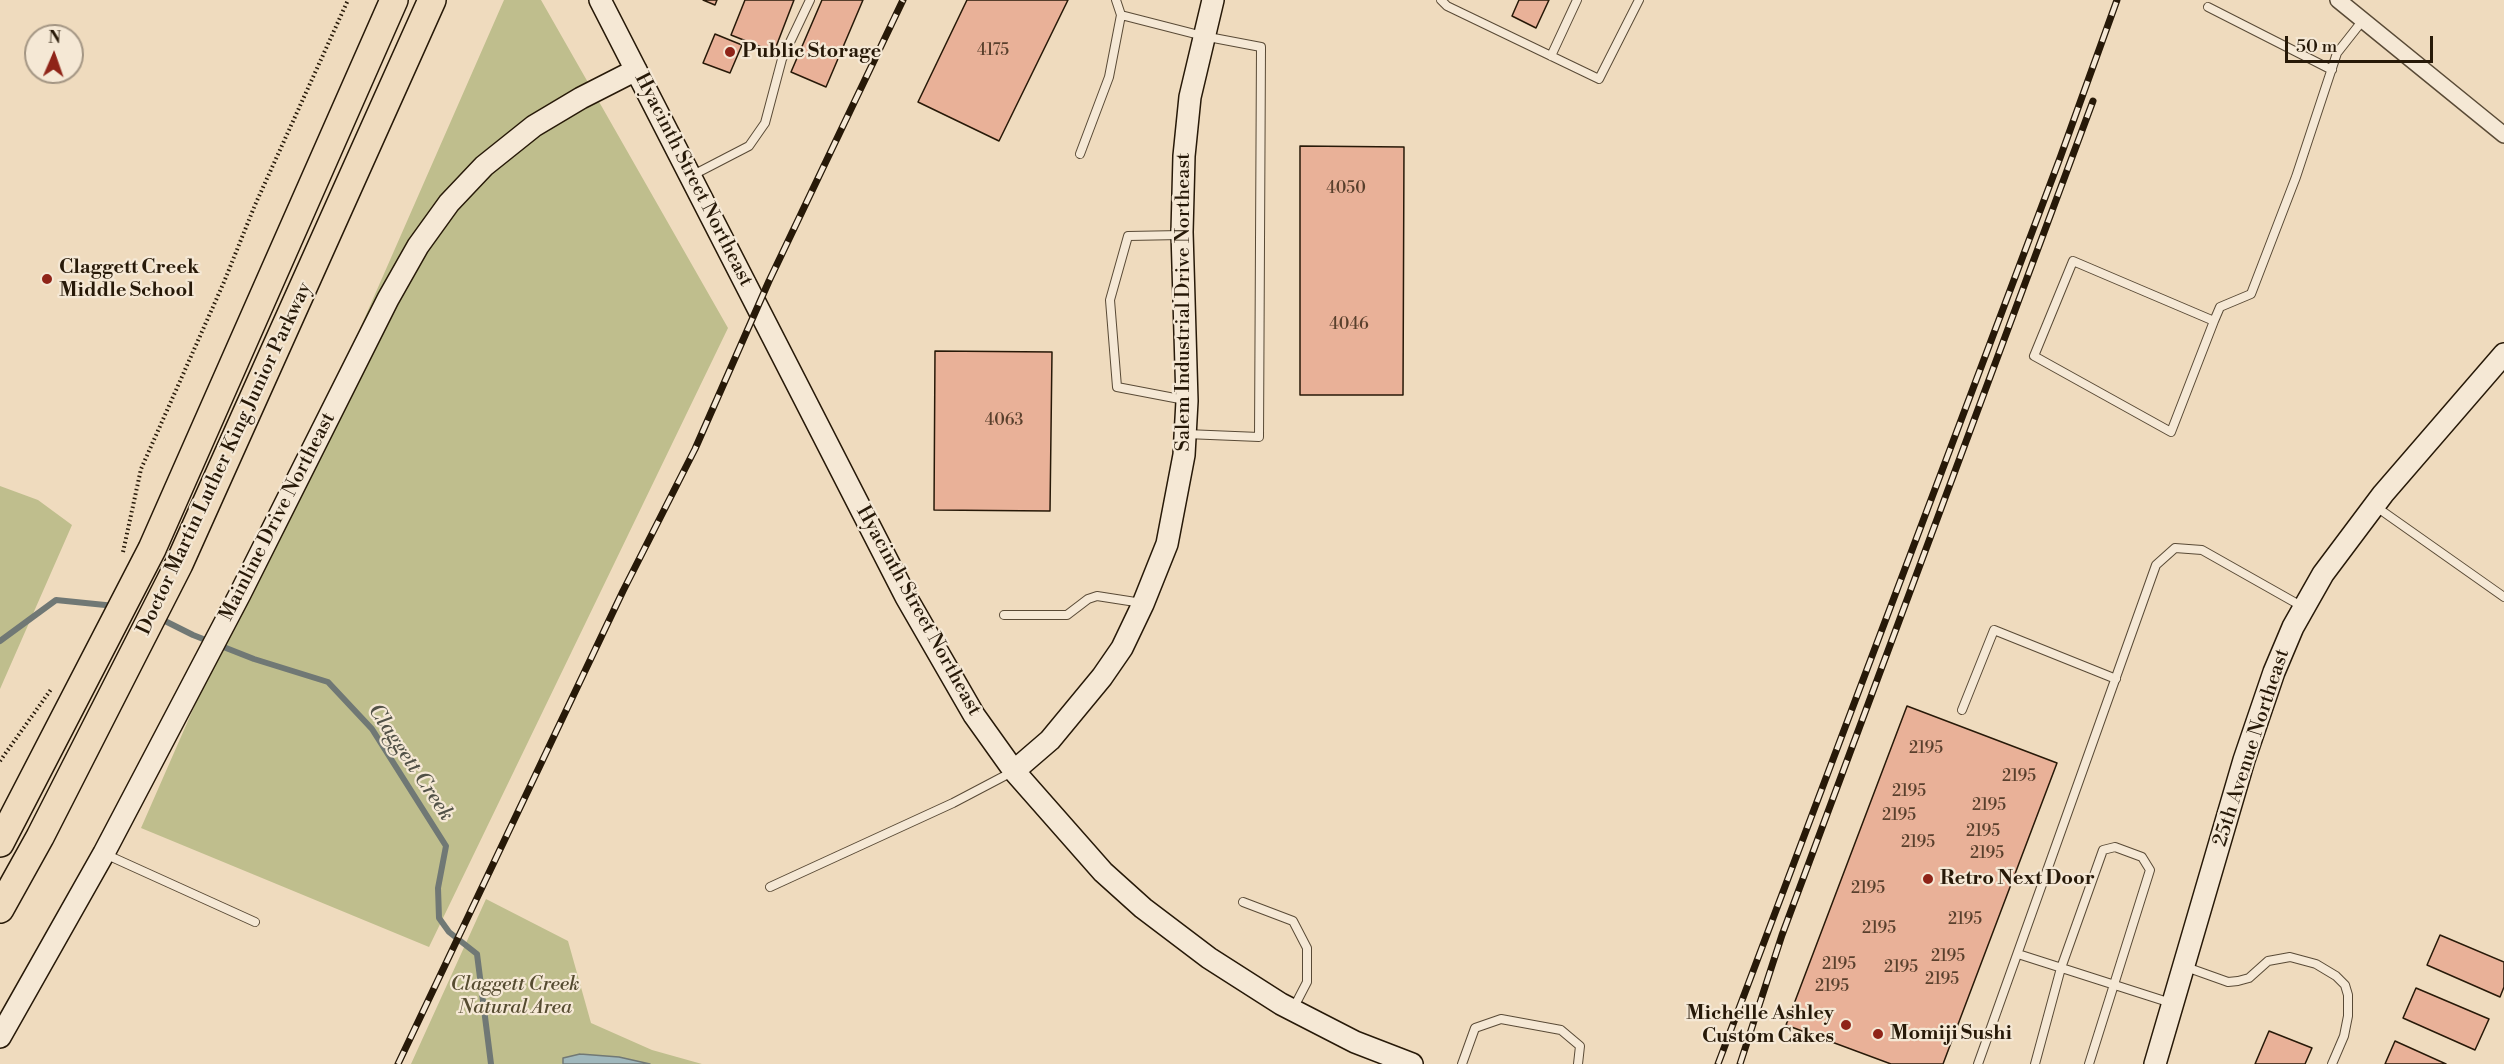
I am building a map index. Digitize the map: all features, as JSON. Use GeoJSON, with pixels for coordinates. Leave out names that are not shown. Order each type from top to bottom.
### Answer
{"type":"FeatureCollection","features":[{"type":"Feature","properties":{"kind":"highway","name":"Doctor Martin Luther King Junior Parkway"},"geometry":{"type":"LineString","coordinates":[[0,843],[93,668],[152,549],[394,0]]}},
{"type":"Feature","properties":{"kind":"highway","name":"Doctor Martin Luther King Junior Parkway"},"geometry":{"type":"LineString","coordinates":[[0,909],[122,678],[179,564],[432,0]]}},
{"type":"Feature","properties":{"kind":"street","name":"Hyacinth Street Northeast"},"geometry":{"type":"LineString","coordinates":[[600,0],[906,597],[974,715],[1014,771],[1103,872],[1143,908],[1231,974],[1292,1010],[1355,1042],[1412,1064]]}},
{"type":"Feature","properties":{"kind":"street","name":"Salem Industrial Drive Northeast"},"geometry":{"type":"LineString","coordinates":[[1014,771],[1050,740],[1102,677],[1122,648],[1143,604],[1167,544],[1178,495],[1187,401],[1182,235],[1184,156],[1190,97],[1213,0]]}},
{"type":"Feature","properties":{"kind":"street"},"geometry":{"type":"LineString","coordinates":[[2338,0],[2504,135]]}},
{"type":"Feature","properties":{"kind":"street","name":"Mainline Drive Northeast"},"geometry":{"type":"LineString","coordinates":[[0,1037],[104,853],[240,594],[388,299],[418,246],[449,203],[484,166],[534,126],[581,98],[636,70]]}},
{"type":"Feature","properties":{"kind":"street","name":"25th Avenue Northeast"},"geometry":{"type":"LineString","coordinates":[[2155,1064],[2255,727],[2274,672],[2304,608],[2323,574],[2374,506],[2504,354]]}},
{"type":"Feature","properties":{"kind":"lane"},"geometry":{"type":"LineString","coordinates":[[691,176],[749,146],[765,123],[782,59],[810,0]]}},
{"type":"Feature","properties":{"kind":"lane"},"geometry":{"type":"LineString","coordinates":[[1080,154],[1109,77],[1121,15],[1116,0]]}},
{"type":"Feature","properties":{"kind":"lane"},"geometry":{"type":"LineString","coordinates":[[1441,0],[1447,6],[1599,79],[1639,0]]}},
{"type":"Feature","properties":{"kind":"lane"},"geometry":{"type":"LineString","coordinates":[[1551,56],[1577,0]]}},
{"type":"Feature","properties":{"kind":"lane"},"geometry":{"type":"LineString","coordinates":[[2208,7],[2332,70]]}},
{"type":"Feature","properties":{"kind":"lane"},"geometry":{"type":"LineString","coordinates":[[1121,15],[1203,36],[1261,47],[1259,437],[1185,434]]}},
{"type":"Feature","properties":{"kind":"lane"},"geometry":{"type":"LineString","coordinates":[[2214,321],[2073,261],[2034,356],[2171,432],[2220,307],[2251,294],[2296,177],[2337,53],[2363,20]]}},
{"type":"Feature","properties":{"kind":"lane"},"geometry":{"type":"LineString","coordinates":[[1182,235],[1128,236],[1110,300],[1117,387],[1187,401]]}},
{"type":"Feature","properties":{"kind":"lane"},"geometry":{"type":"LineString","coordinates":[[2374,506],[2504,597]]}},
{"type":"Feature","properties":{"kind":"lane"},"geometry":{"type":"LineString","coordinates":[[1978,1064],[2156,566],[2175,548],[2202,550],[2304,608]]}},
{"type":"Feature","properties":{"kind":"lane"},"geometry":{"type":"LineString","coordinates":[[1004,615],[1067,615],[1088,599],[1097,596],[1143,604]]}},
{"type":"Feature","properties":{"kind":"lane"},"geometry":{"type":"LineString","coordinates":[[1962,710],[1994,630],[2116,679]]}},
{"type":"Feature","properties":{"kind":"lane"},"geometry":{"type":"LineString","coordinates":[[770,887],[953,803],[1014,771]]}},
{"type":"Feature","properties":{"kind":"lane"},"geometry":{"type":"LineString","coordinates":[[2035,1064],[2061,968],[2103,850],[2115,847],[2142,857],[2150,870],[2116,985],[2089,1064]]}},
{"type":"Feature","properties":{"kind":"lane"},"geometry":{"type":"LineString","coordinates":[[104,853],[255,922]]}},
{"type":"Feature","properties":{"kind":"lane"},"geometry":{"type":"LineString","coordinates":[[1244,902],[1293,921],[1307,948],[1307,982],[1292,1010]]}},
{"type":"Feature","properties":{"kind":"lane"},"geometry":{"type":"LineString","coordinates":[[2018,954],[2173,1004]]}},
{"type":"Feature","properties":{"kind":"lane"},"geometry":{"type":"LineString","coordinates":[[2185,966],[2228,982],[2248,978],[2268,961],[2290,957],[2316,964],[2336,976],[2345,985],[2348,995],[2348,1016],[2344,1036],[2332,1064]]}},
{"type":"Feature","properties":{"kind":"lane"},"geometry":{"type":"LineString","coordinates":[[1462,1064],[1474,1028],[1501,1019],[1561,1030],[1580,1046],[1578,1064]]}},
{"type":"Feature","properties":{"kind":"path"},"geometry":{"type":"LineString","coordinates":[[119,561],[126,541],[141,469],[224,282],[255,205],[348,0]]}},
{"type":"Feature","properties":{"kind":"path"},"geometry":{"type":"LineString","coordinates":[[0,761],[56,683]]}},
{"type":"Feature","properties":{"kind":"green space"},"geometry":{"type":"Polygon","coordinates":[[[504,0],[541,0],[728,328],[429,947],[141,828],[504,0]]]}},
{"type":"Feature","properties":{"kind":"green space"},"geometry":{"type":"Polygon","coordinates":[[[0,486],[38,500],[72,525],[0,689],[0,486]]]}},
{"type":"Feature","properties":{"kind":"green space","name":"Claggett Creek Natural Area"},"geometry":{"type":"Polygon","coordinates":[[[486,899],[568,941],[591,1023],[652,1050],[702,1064],[411,1064],[486,899]]]}},
{"type":"Feature","properties":{"kind":"water"},"geometry":{"type":"Polygon","coordinates":[[[580,1054],[619,1057],[650,1064],[563,1064],[563,1058],[580,1054]]]}},
{"type":"Feature","properties":{"kind":"building"},"geometry":{"type":"Polygon","coordinates":[[[703,0],[717,0],[715,5],[703,0]]]}},
{"type":"Feature","properties":{"kind":"building"},"geometry":{"type":"Polygon","coordinates":[[[745,0],[794,0],[774,52],[731,35],[745,0]]]}},
{"type":"Feature","properties":{"kind":"building"},"geometry":{"type":"Polygon","coordinates":[[[822,0],[863,0],[826,87],[791,72],[822,0]]]}},
{"type":"Feature","properties":{"kind":"building"},"geometry":{"type":"Polygon","coordinates":[[[967,0],[1068,0],[999,141],[918,102],[967,0]]]}},
{"type":"Feature","properties":{"kind":"building"},"geometry":{"type":"Polygon","coordinates":[[[1519,0],[1549,0],[1536,28],[1512,16],[1519,0]]]}},
{"type":"Feature","properties":{"kind":"building"},"geometry":{"type":"Polygon","coordinates":[[[715,34],[742,45],[730,73],[703,63],[715,34]]]}},
{"type":"Feature","properties":{"kind":"building"},"geometry":{"type":"Polygon","coordinates":[[[1300,146],[1404,147],[1403,395],[1300,395],[1300,146]]]}},
{"type":"Feature","properties":{"kind":"building"},"geometry":{"type":"Polygon","coordinates":[[[935,351],[1052,352],[1050,511],[934,510],[935,351]]]}},
{"type":"Feature","properties":{"kind":"building"},"geometry":{"type":"Polygon","coordinates":[[[1907,706],[2057,763],[1943,1064],[1891,1064],[1786,1025],[1907,706]]]}},
{"type":"Feature","properties":{"kind":"building"},"geometry":{"type":"Polygon","coordinates":[[[2440,935],[2504,962],[2504,987],[2500,997],[2427,965],[2440,935]]]}},
{"type":"Feature","properties":{"kind":"building"},"geometry":{"type":"Polygon","coordinates":[[[2416,988],[2489,1019],[2475,1050],[2403,1018],[2416,988]]]}},
{"type":"Feature","properties":{"kind":"building"},"geometry":{"type":"Polygon","coordinates":[[[2269,1031],[2312,1048],[2305,1064],[2255,1064],[2269,1031]]]}},
{"type":"Feature","properties":{"kind":"building"},"geometry":{"type":"Polygon","coordinates":[[[2395,1041],[2446,1064],[2385,1064],[2395,1041]]]}},
{"type":"Feature","properties":{"kind":"waterway","name":"Claggett Creek"},"geometry":{"type":"LineString","coordinates":[[0,641],[56,600],[115,606]]}},
{"type":"Feature","properties":{"kind":"waterway","name":"Claggett Creek"},"geometry":{"type":"LineString","coordinates":[[159,618],[193,635],[254,659],[328,682],[372,729],[446,846],[438,888],[439,918],[449,932],[477,954],[491,1064]]}},
{"type":"Feature","properties":{"kind":"railway"},"geometry":{"type":"LineString","coordinates":[[398,1064],[623,591],[695,449],[769,281],[903,0]]}},
{"type":"Feature","properties":{"kind":"railway"},"geometry":{"type":"LineString","coordinates":[[1718,1064],[2060,158],[2117,0]]}},
{"type":"Feature","properties":{"kind":"railway"},"geometry":{"type":"LineString","coordinates":[[1740,1064],[1782,935],[2093,101]]}},
{"type":"Feature","properties":{"kind":"place","name":"Public Storage"},"geometry":{"type":"Point","coordinates":[730,52]}},
{"type":"Feature","properties":{"kind":"place","name":"Claggett Creek Middle School"},"geometry":{"type":"Point","coordinates":[47,279]}},
{"type":"Feature","properties":{"kind":"place","name":"Retro Next Door"},"geometry":{"type":"Point","coordinates":[1928,879]}},
{"type":"Feature","properties":{"kind":"place","name":"Michelle Ashley Custom Cakes"},"geometry":{"type":"Point","coordinates":[1846,1025]}},
{"type":"Feature","properties":{"kind":"place","name":"Momiji Sushi"},"geometry":{"type":"Point","coordinates":[1878,1034]}}]}
